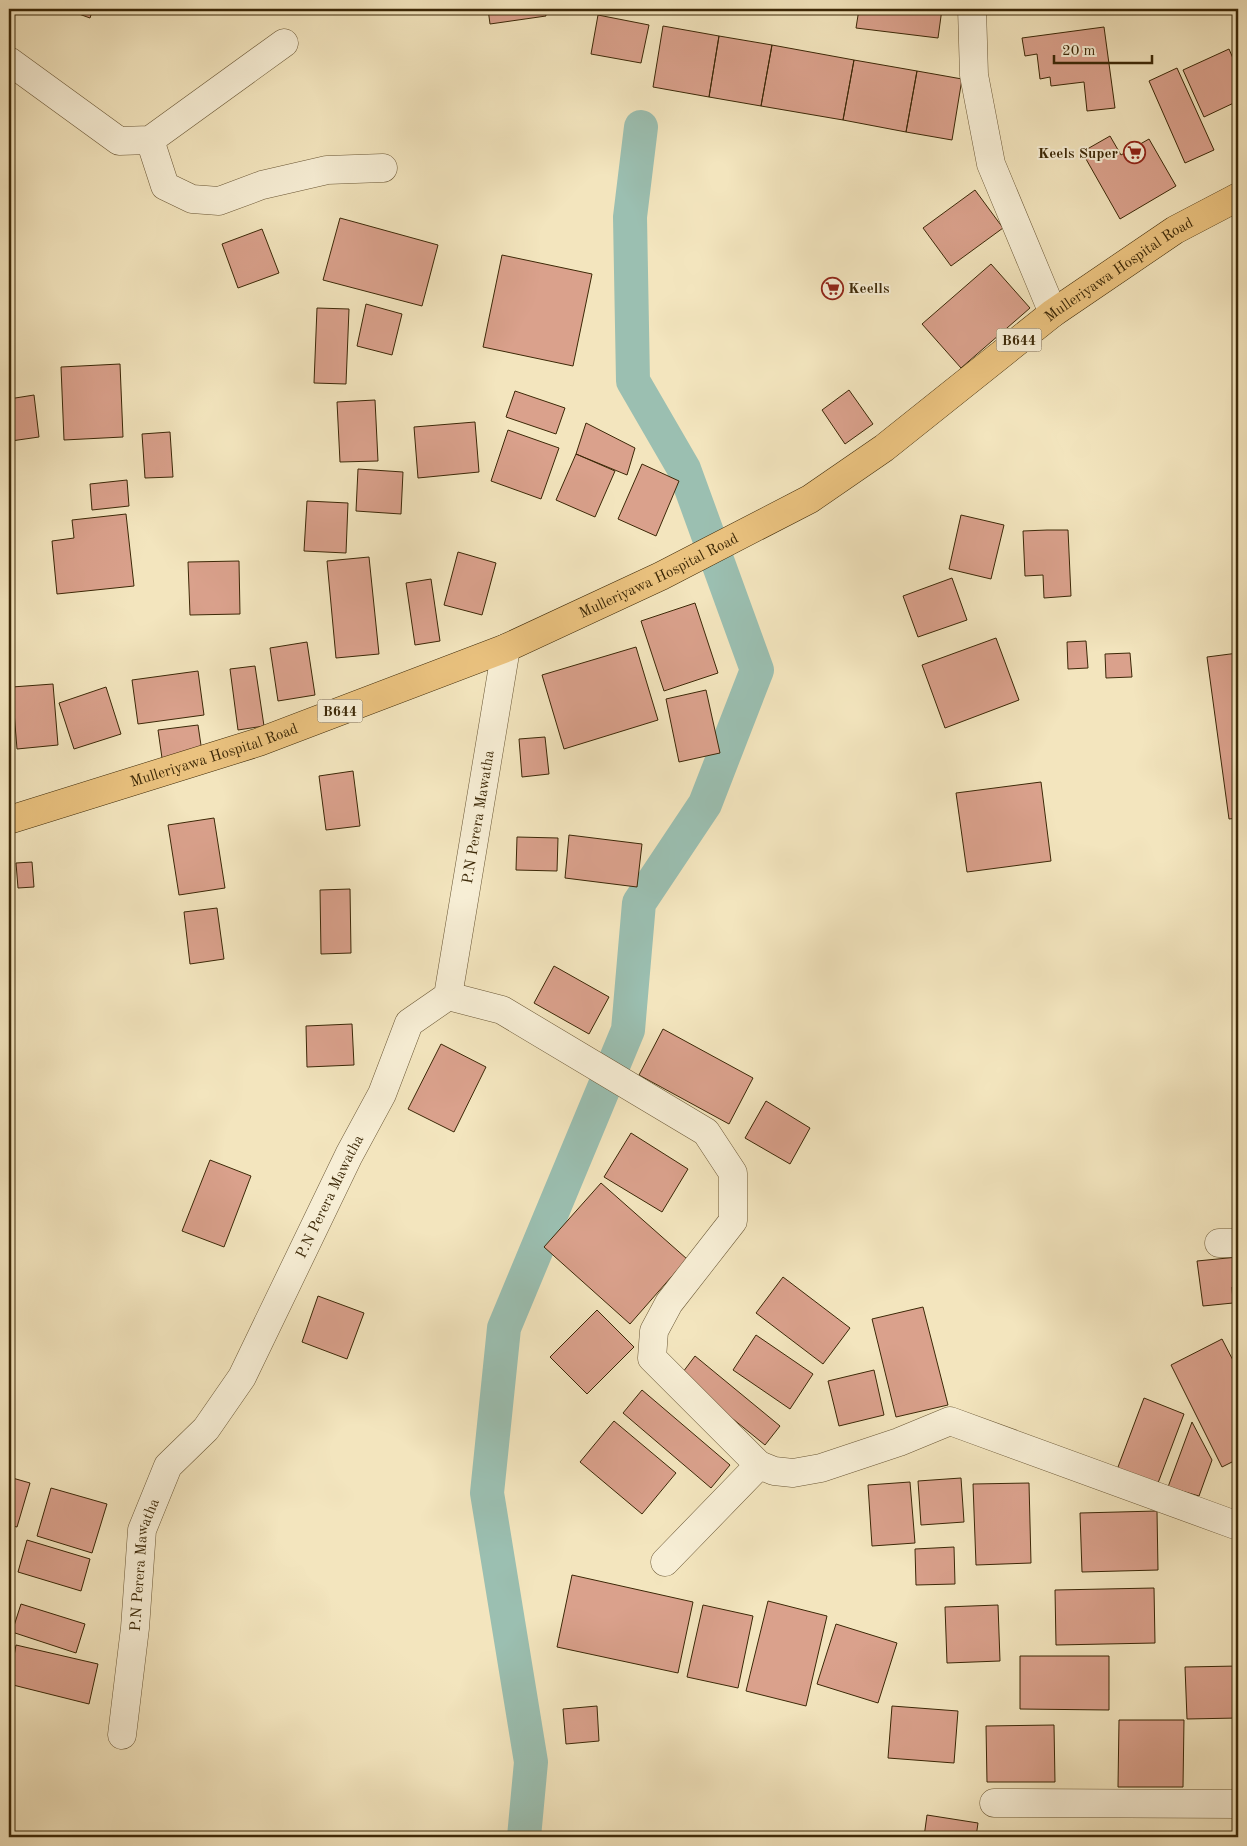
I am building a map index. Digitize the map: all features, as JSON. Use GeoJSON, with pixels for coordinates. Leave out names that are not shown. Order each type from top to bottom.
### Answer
{"type":"FeatureCollection","features":[{"type":"Feature","properties":{"kind":"main road","name":"Mulleriyawa Hospital Road"},"geometry":{"type":"LineString","coordinates":[[9,820],[259,742],[506,648],[661,576],[810,498],[884,448],[1053,313],[1174,230],[1238,197]]}},
{"type":"Feature","properties":{"kind":"street"},"geometry":{"type":"LineString","coordinates":[[972,9],[974,76],[991,164],[1053,313]]}},
{"type":"Feature","properties":{"kind":"street"},"geometry":{"type":"LineString","coordinates":[[9,61],[119,141],[150,140],[284,43]]}},
{"type":"Feature","properties":{"kind":"street"},"geometry":{"type":"LineString","coordinates":[[150,140],[165,186],[192,199],[219,201],[262,185],[327,170],[383,168]]}},
{"type":"Feature","properties":{"kind":"street","name":"P.N Perera Mawatha"},"geometry":{"type":"LineString","coordinates":[[122,1735],[135,1628],[142,1530],[168,1466],[206,1429],[242,1377],[349,1155],[382,1094],[409,1023],[448,996],[506,648]]}},
{"type":"Feature","properties":{"kind":"street"},"geometry":{"type":"LineString","coordinates":[[448,996],[502,1010],[706,1132],[733,1173],[733,1221],[669,1303],[654,1331],[652,1358],[759,1465],[774,1471],[793,1473],[821,1468],[898,1442],[950,1421],[1238,1526]]}},
{"type":"Feature","properties":{"kind":"street"},"geometry":{"type":"LineString","coordinates":[[665,1562],[759,1465]]}},
{"type":"Feature","properties":{"kind":"street"},"geometry":{"type":"LineString","coordinates":[[994,1804],[1238,1804]]}},
{"type":"Feature","properties":{"kind":"building"},"geometry":{"type":"Polygon","coordinates":[[[65,9],[93,9],[90,18],[65,9]]]}},
{"type":"Feature","properties":{"kind":"building"},"geometry":{"type":"Polygon","coordinates":[[[488,9],[545,9],[546,16],[490,24],[488,9]]]}},
{"type":"Feature","properties":{"kind":"building"},"geometry":{"type":"Polygon","coordinates":[[[859,9],[942,9],[938,38],[856,28],[859,9]]]}},
{"type":"Feature","properties":{"kind":"building"},"geometry":{"type":"Polygon","coordinates":[[[598,15],[649,25],[641,63],[591,54],[598,15]]]}},
{"type":"Feature","properties":{"kind":"building"},"geometry":{"type":"Polygon","coordinates":[[[663,26],[719,36],[709,97],[653,87],[663,26]]]}},
{"type":"Feature","properties":{"kind":"building"},"geometry":{"type":"Polygon","coordinates":[[[1104,27],[1115,108],[1087,111],[1084,82],[1051,86],[1050,77],[1040,79],[1037,54],[1025,56],[1022,38],[1104,27]]]}},
{"type":"Feature","properties":{"kind":"building"},"geometry":{"type":"Polygon","coordinates":[[[719,36],[772,45],[761,106],[709,97],[719,36]]]}},
{"type":"Feature","properties":{"kind":"building"},"geometry":{"type":"Polygon","coordinates":[[[772,45],[854,60],[843,120],[761,106],[772,45]]]}},
{"type":"Feature","properties":{"kind":"building"},"geometry":{"type":"Polygon","coordinates":[[[1229,49],[1238,70],[1238,101],[1204,117],[1183,70],[1229,49]]]}},
{"type":"Feature","properties":{"kind":"building"},"geometry":{"type":"Polygon","coordinates":[[[854,60],[917,71],[906,132],[843,120],[854,60]]]}},
{"type":"Feature","properties":{"kind":"building"},"geometry":{"type":"Polygon","coordinates":[[[1177,68],[1214,150],[1185,163],[1149,81],[1177,68]]]}},
{"type":"Feature","properties":{"kind":"building"},"geometry":{"type":"Polygon","coordinates":[[[917,71],[962,79],[952,140],[906,132],[917,71]]]}},
{"type":"Feature","properties":{"kind":"building"},"geometry":{"type":"Polygon","coordinates":[[[1110,136],[1121,155],[1149,139],[1176,186],[1120,219],[1082,152],[1110,136]]]}},
{"type":"Feature","properties":{"kind":"building"},"geometry":{"type":"Polygon","coordinates":[[[975,190],[1003,228],[951,266],[923,228],[975,190]]]}},
{"type":"Feature","properties":{"kind":"building"},"geometry":{"type":"Polygon","coordinates":[[[340,218],[438,245],[422,306],[323,280],[340,218]]]}},
{"type":"Feature","properties":{"kind":"building"},"geometry":{"type":"Polygon","coordinates":[[[262,229],[279,273],[238,288],[222,244],[262,229]]]}},
{"type":"Feature","properties":{"kind":"building"},"geometry":{"type":"Polygon","coordinates":[[[502,255],[592,274],[573,366],[483,347],[502,255]]]}},
{"type":"Feature","properties":{"kind":"building"},"geometry":{"type":"Polygon","coordinates":[[[991,264],[1030,308],[961,368],[922,324],[991,264]]]}},
{"type":"Feature","properties":{"kind":"building"},"geometry":{"type":"Polygon","coordinates":[[[366,304],[402,314],[392,355],[357,346],[366,304]]]}},
{"type":"Feature","properties":{"kind":"building"},"geometry":{"type":"Polygon","coordinates":[[[317,308],[349,309],[346,384],[314,383],[317,308]]]}},
{"type":"Feature","properties":{"kind":"building"},"geometry":{"type":"Polygon","coordinates":[[[120,364],[123,437],[64,440],[61,367],[120,364]]]}},
{"type":"Feature","properties":{"kind":"building"},"geometry":{"type":"Polygon","coordinates":[[[849,390],[873,424],[845,444],[822,410],[849,390]]]}},
{"type":"Feature","properties":{"kind":"building"},"geometry":{"type":"Polygon","coordinates":[[[515,391],[565,408],[556,434],[506,417],[515,391]]]}},
{"type":"Feature","properties":{"kind":"building"},"geometry":{"type":"Polygon","coordinates":[[[34,395],[39,437],[11,441],[9,399],[34,395]]]}},
{"type":"Feature","properties":{"kind":"building"},"geometry":{"type":"Polygon","coordinates":[[[375,400],[378,461],[340,462],[337,402],[375,400]]]}},
{"type":"Feature","properties":{"kind":"building"},"geometry":{"type":"Polygon","coordinates":[[[475,422],[479,472],[418,478],[414,427],[475,422]]]}},
{"type":"Feature","properties":{"kind":"building"},"geometry":{"type":"Polygon","coordinates":[[[586,423],[635,448],[627,475],[576,454],[586,423]]]}},
{"type":"Feature","properties":{"kind":"building"},"geometry":{"type":"Polygon","coordinates":[[[508,430],[559,448],[541,499],[491,481],[508,430]]]}},
{"type":"Feature","properties":{"kind":"building"},"geometry":{"type":"Polygon","coordinates":[[[170,432],[173,477],[145,478],[142,434],[170,432]]]}},
{"type":"Feature","properties":{"kind":"building"},"geometry":{"type":"Polygon","coordinates":[[[576,454],[615,471],[595,517],[556,500],[576,454]]]}},
{"type":"Feature","properties":{"kind":"building"},"geometry":{"type":"Polygon","coordinates":[[[642,464],[679,481],[656,536],[618,519],[642,464]]]}},
{"type":"Feature","properties":{"kind":"building"},"geometry":{"type":"Polygon","coordinates":[[[358,469],[403,472],[401,514],[356,511],[358,469]]]}},
{"type":"Feature","properties":{"kind":"building"},"geometry":{"type":"Polygon","coordinates":[[[127,480],[129,506],[92,510],[90,484],[127,480]]]}},
{"type":"Feature","properties":{"kind":"building"},"geometry":{"type":"Polygon","coordinates":[[[307,501],[348,503],[346,553],[304,551],[307,501]]]}},
{"type":"Feature","properties":{"kind":"building"},"geometry":{"type":"Polygon","coordinates":[[[126,514],[134,586],[57,594],[52,541],[74,538],[72,520],[126,514]]]}},
{"type":"Feature","properties":{"kind":"building"},"geometry":{"type":"Polygon","coordinates":[[[961,515],[1004,525],[991,579],[949,569],[961,515]]]}},
{"type":"Feature","properties":{"kind":"building"},"geometry":{"type":"Polygon","coordinates":[[[1068,530],[1071,596],[1044,598],[1043,575],[1025,576],[1023,531],[1068,530]]]}},
{"type":"Feature","properties":{"kind":"building"},"geometry":{"type":"Polygon","coordinates":[[[458,552],[496,563],[482,615],[444,605],[458,552]]]}},
{"type":"Feature","properties":{"kind":"building"},"geometry":{"type":"Polygon","coordinates":[[[369,557],[379,654],[336,658],[327,561],[369,557]]]}},
{"type":"Feature","properties":{"kind":"building"},"geometry":{"type":"Polygon","coordinates":[[[239,561],[240,614],[190,615],[188,562],[239,561]]]}},
{"type":"Feature","properties":{"kind":"building"},"geometry":{"type":"Polygon","coordinates":[[[952,578],[967,620],[918,637],[903,596],[952,578]]]}},
{"type":"Feature","properties":{"kind":"building"},"geometry":{"type":"Polygon","coordinates":[[[431,579],[440,641],[415,645],[406,583],[431,579]]]}},
{"type":"Feature","properties":{"kind":"building"},"geometry":{"type":"Polygon","coordinates":[[[695,603],[718,673],[664,691],[641,621],[695,603]]]}},
{"type":"Feature","properties":{"kind":"building"},"geometry":{"type":"Polygon","coordinates":[[[996,638],[1019,700],[945,728],[922,665],[996,638]]]}},
{"type":"Feature","properties":{"kind":"building"},"geometry":{"type":"Polygon","coordinates":[[[1086,641],[1088,668],[1068,669],[1067,642],[1086,641]]]}},
{"type":"Feature","properties":{"kind":"building"},"geometry":{"type":"Polygon","coordinates":[[[307,642],[315,695],[278,701],[270,648],[307,642]]]}},
{"type":"Feature","properties":{"kind":"building"},"geometry":{"type":"Polygon","coordinates":[[[636,647],[658,720],[564,749],[542,675],[636,647]]]}},
{"type":"Feature","properties":{"kind":"building"},"geometry":{"type":"Polygon","coordinates":[[[1130,653],[1132,677],[1106,678],[1105,654],[1130,653]]]}},
{"type":"Feature","properties":{"kind":"building"},"geometry":{"type":"Polygon","coordinates":[[[1238,653],[1238,818],[1229,819],[1207,657],[1238,653]]]}},
{"type":"Feature","properties":{"kind":"building"},"geometry":{"type":"Polygon","coordinates":[[[255,666],[264,726],[238,730],[230,669],[255,666]]]}},
{"type":"Feature","properties":{"kind":"building"},"geometry":{"type":"Polygon","coordinates":[[[198,671],[204,715],[138,724],[132,680],[198,671]]]}},
{"type":"Feature","properties":{"kind":"building"},"geometry":{"type":"Polygon","coordinates":[[[53,684],[58,745],[17,749],[12,687],[53,684]]]}},
{"type":"Feature","properties":{"kind":"building"},"geometry":{"type":"Polygon","coordinates":[[[106,687],[121,734],[74,749],[59,703],[106,687]]]}},
{"type":"Feature","properties":{"kind":"building"},"geometry":{"type":"Polygon","coordinates":[[[706,690],[720,753],[679,762],[666,699],[706,690]]]}},
{"type":"Feature","properties":{"kind":"building"},"geometry":{"type":"Polygon","coordinates":[[[198,725],[202,752],[162,758],[158,730],[198,725]]]}},
{"type":"Feature","properties":{"kind":"building"},"geometry":{"type":"Polygon","coordinates":[[[545,737],[549,774],[522,777],[519,739],[545,737]]]}},
{"type":"Feature","properties":{"kind":"building"},"geometry":{"type":"Polygon","coordinates":[[[353,771],[360,826],[326,830],[319,776],[353,771]]]}},
{"type":"Feature","properties":{"kind":"building"},"geometry":{"type":"Polygon","coordinates":[[[1041,782],[1051,861],[967,872],[956,793],[1041,782]]]}},
{"type":"Feature","properties":{"kind":"building"},"geometry":{"type":"Polygon","coordinates":[[[214,818],[225,888],[179,895],[168,825],[214,818]]]}},
{"type":"Feature","properties":{"kind":"building"},"geometry":{"type":"Polygon","coordinates":[[[569,835],[642,844],[637,887],[565,878],[569,835]]]}},
{"type":"Feature","properties":{"kind":"building"},"geometry":{"type":"Polygon","coordinates":[[[517,837],[558,838],[557,871],[516,870],[517,837]]]}},
{"type":"Feature","properties":{"kind":"building"},"geometry":{"type":"Polygon","coordinates":[[[32,862],[34,887],[18,888],[16,863],[32,862]]]}},
{"type":"Feature","properties":{"kind":"building"},"geometry":{"type":"Polygon","coordinates":[[[350,889],[351,953],[321,954],[320,890],[350,889]]]}},
{"type":"Feature","properties":{"kind":"building"},"geometry":{"type":"Polygon","coordinates":[[[217,908],[224,959],[190,964],[184,912],[217,908]]]}},
{"type":"Feature","properties":{"kind":"building"},"geometry":{"type":"Polygon","coordinates":[[[554,966],[609,997],[589,1034],[534,1003],[554,966]]]}},
{"type":"Feature","properties":{"kind":"building"},"geometry":{"type":"Polygon","coordinates":[[[352,1024],[354,1065],[307,1067],[306,1026],[352,1024]]]}},
{"type":"Feature","properties":{"kind":"building"},"geometry":{"type":"Polygon","coordinates":[[[663,1029],[753,1078],[729,1124],[639,1075],[663,1029]]]}},
{"type":"Feature","properties":{"kind":"building"},"geometry":{"type":"Polygon","coordinates":[[[441,1044],[486,1067],[454,1132],[408,1109],[441,1044]]]}},
{"type":"Feature","properties":{"kind":"building"},"geometry":{"type":"Polygon","coordinates":[[[766,1101],[810,1128],[790,1164],[745,1138],[766,1101]]]}},
{"type":"Feature","properties":{"kind":"building"},"geometry":{"type":"Polygon","coordinates":[[[631,1133],[688,1169],[662,1212],[604,1177],[631,1133]]]}},
{"type":"Feature","properties":{"kind":"building"},"geometry":{"type":"Polygon","coordinates":[[[210,1160],[251,1176],[224,1247],[182,1231],[210,1160]]]}},
{"type":"Feature","properties":{"kind":"building"},"geometry":{"type":"Polygon","coordinates":[[[601,1183],[687,1259],[630,1324],[544,1247],[601,1183]]]}},
{"type":"Feature","properties":{"kind":"building"},"geometry":{"type":"Polygon","coordinates":[[[1238,1257],[1238,1286],[1232,1287],[1233,1303],[1203,1306],[1197,1261],[1238,1257]]]}},
{"type":"Feature","properties":{"kind":"building"},"geometry":{"type":"Polygon","coordinates":[[[783,1277],[850,1328],[823,1364],[756,1313],[783,1277]]]}},
{"type":"Feature","properties":{"kind":"building"},"geometry":{"type":"Polygon","coordinates":[[[318,1296],[364,1313],[347,1359],[302,1342],[318,1296]]]}},
{"type":"Feature","properties":{"kind":"building"},"geometry":{"type":"Polygon","coordinates":[[[923,1307],[948,1405],[896,1417],[872,1319],[923,1307]]]}},
{"type":"Feature","properties":{"kind":"building"},"geometry":{"type":"Polygon","coordinates":[[[597,1310],[634,1347],[587,1394],[550,1357],[597,1310]]]}},
{"type":"Feature","properties":{"kind":"building"},"geometry":{"type":"Polygon","coordinates":[[[756,1335],[813,1374],[790,1409],[733,1370],[756,1335]]]}},
{"type":"Feature","properties":{"kind":"building"},"geometry":{"type":"Polygon","coordinates":[[[1222,1339],[1238,1370],[1238,1459],[1222,1467],[1171,1365],[1222,1339]]]}},
{"type":"Feature","properties":{"kind":"building"},"geometry":{"type":"Polygon","coordinates":[[[695,1356],[780,1426],[765,1445],[680,1376],[695,1356]]]}},
{"type":"Feature","properties":{"kind":"building"},"geometry":{"type":"Polygon","coordinates":[[[874,1370],[884,1415],[839,1426],[828,1381],[874,1370]]]}},
{"type":"Feature","properties":{"kind":"building"},"geometry":{"type":"Polygon","coordinates":[[[642,1390],[730,1465],[711,1488],[623,1413],[642,1390]]]}},
{"type":"Feature","properties":{"kind":"building"},"geometry":{"type":"Polygon","coordinates":[[[1144,1398],[1184,1414],[1155,1491],[1115,1475],[1144,1398]]]}},
{"type":"Feature","properties":{"kind":"building"},"geometry":{"type":"Polygon","coordinates":[[[614,1421],[676,1473],[642,1514],[580,1462],[614,1421]]]}},
{"type":"Feature","properties":{"kind":"building"},"geometry":{"type":"Polygon","coordinates":[[[1192,1422],[1212,1460],[1199,1496],[1168,1487],[1192,1422]]]}},
{"type":"Feature","properties":{"kind":"building"},"geometry":{"type":"Polygon","coordinates":[[[9,1477],[30,1483],[17,1527],[9,1525],[9,1477]]]}},
{"type":"Feature","properties":{"kind":"building"},"geometry":{"type":"Polygon","coordinates":[[[961,1478],[964,1522],[921,1525],[918,1481],[961,1478]]]}},
{"type":"Feature","properties":{"kind":"building"},"geometry":{"type":"Polygon","coordinates":[[[910,1482],[915,1543],[872,1546],[868,1485],[910,1482]]]}},
{"type":"Feature","properties":{"kind":"building"},"geometry":{"type":"Polygon","coordinates":[[[1029,1483],[1031,1563],[976,1565],[973,1484],[1029,1483]]]}},
{"type":"Feature","properties":{"kind":"building"},"geometry":{"type":"Polygon","coordinates":[[[51,1488],[107,1504],[92,1553],[37,1536],[51,1488]]]}},
{"type":"Feature","properties":{"kind":"building"},"geometry":{"type":"Polygon","coordinates":[[[1157,1511],[1158,1570],[1082,1572],[1080,1513],[1157,1511]]]}},
{"type":"Feature","properties":{"kind":"building"},"geometry":{"type":"Polygon","coordinates":[[[27,1540],[90,1559],[81,1591],[18,1572],[27,1540]]]}},
{"type":"Feature","properties":{"kind":"building"},"geometry":{"type":"Polygon","coordinates":[[[954,1547],[955,1584],[916,1585],[915,1549],[954,1547]]]}},
{"type":"Feature","properties":{"kind":"building"},"geometry":{"type":"Polygon","coordinates":[[[572,1575],[693,1602],[678,1673],[557,1647],[572,1575]]]}},
{"type":"Feature","properties":{"kind":"building"},"geometry":{"type":"Polygon","coordinates":[[[1154,1588],[1155,1643],[1056,1645],[1055,1590],[1154,1588]]]}},
{"type":"Feature","properties":{"kind":"building"},"geometry":{"type":"Polygon","coordinates":[[[768,1601],[827,1616],[806,1706],[746,1691],[768,1601]]]}},
{"type":"Feature","properties":{"kind":"building"},"geometry":{"type":"Polygon","coordinates":[[[21,1604],[85,1624],[76,1653],[12,1632],[21,1604]]]}},
{"type":"Feature","properties":{"kind":"building"},"geometry":{"type":"Polygon","coordinates":[[[703,1605],[753,1616],[738,1688],[687,1677],[703,1605]]]}},
{"type":"Feature","properties":{"kind":"building"},"geometry":{"type":"Polygon","coordinates":[[[998,1605],[1000,1661],[947,1663],[945,1607],[998,1605]]]}},
{"type":"Feature","properties":{"kind":"building"},"geometry":{"type":"Polygon","coordinates":[[[836,1624],[897,1643],[878,1703],[817,1684],[836,1624]]]}},
{"type":"Feature","properties":{"kind":"building"},"geometry":{"type":"Polygon","coordinates":[[[16,1645],[98,1664],[89,1704],[9,1684],[16,1645]]]}},
{"type":"Feature","properties":{"kind":"building"},"geometry":{"type":"Polygon","coordinates":[[[1020,1656],[1109,1656],[1109,1710],[1020,1709],[1020,1656]]]}},
{"type":"Feature","properties":{"kind":"building"},"geometry":{"type":"Polygon","coordinates":[[[1238,1666],[1238,1718],[1187,1719],[1185,1667],[1238,1666]]]}},
{"type":"Feature","properties":{"kind":"building"},"geometry":{"type":"Polygon","coordinates":[[[597,1706],[599,1741],[566,1744],[563,1709],[597,1706]]]}},
{"type":"Feature","properties":{"kind":"building"},"geometry":{"type":"Polygon","coordinates":[[[892,1706],[958,1711],[954,1763],[888,1758],[892,1706]]]}},
{"type":"Feature","properties":{"kind":"building"},"geometry":{"type":"Polygon","coordinates":[[[1119,1720],[1184,1720],[1183,1787],[1118,1787],[1119,1720]]]}},
{"type":"Feature","properties":{"kind":"building"},"geometry":{"type":"Polygon","coordinates":[[[1054,1725],[1055,1782],[987,1782],[986,1726],[1054,1725]]]}},
{"type":"Feature","properties":{"kind":"building"},"geometry":{"type":"Polygon","coordinates":[[[927,1815],[978,1823],[976,1837],[924,1837],[927,1815]]]}},
{"type":"Feature","properties":{"kind":"waterway"},"geometry":{"type":"LineString","coordinates":[[524,1837],[531,1762],[487,1493],[504,1328],[628,1030],[639,903],[705,804],[757,670],[684,469],[633,381],[630,217],[641,127]]}},
{"type":"Feature","properties":{"kind":"place","name":"Keels Super"},"geometry":{"type":"Point","coordinates":[1134,153]}},
{"type":"Feature","properties":{"kind":"place","name":"Keells"},"geometry":{"type":"Point","coordinates":[832,288]}}]}
